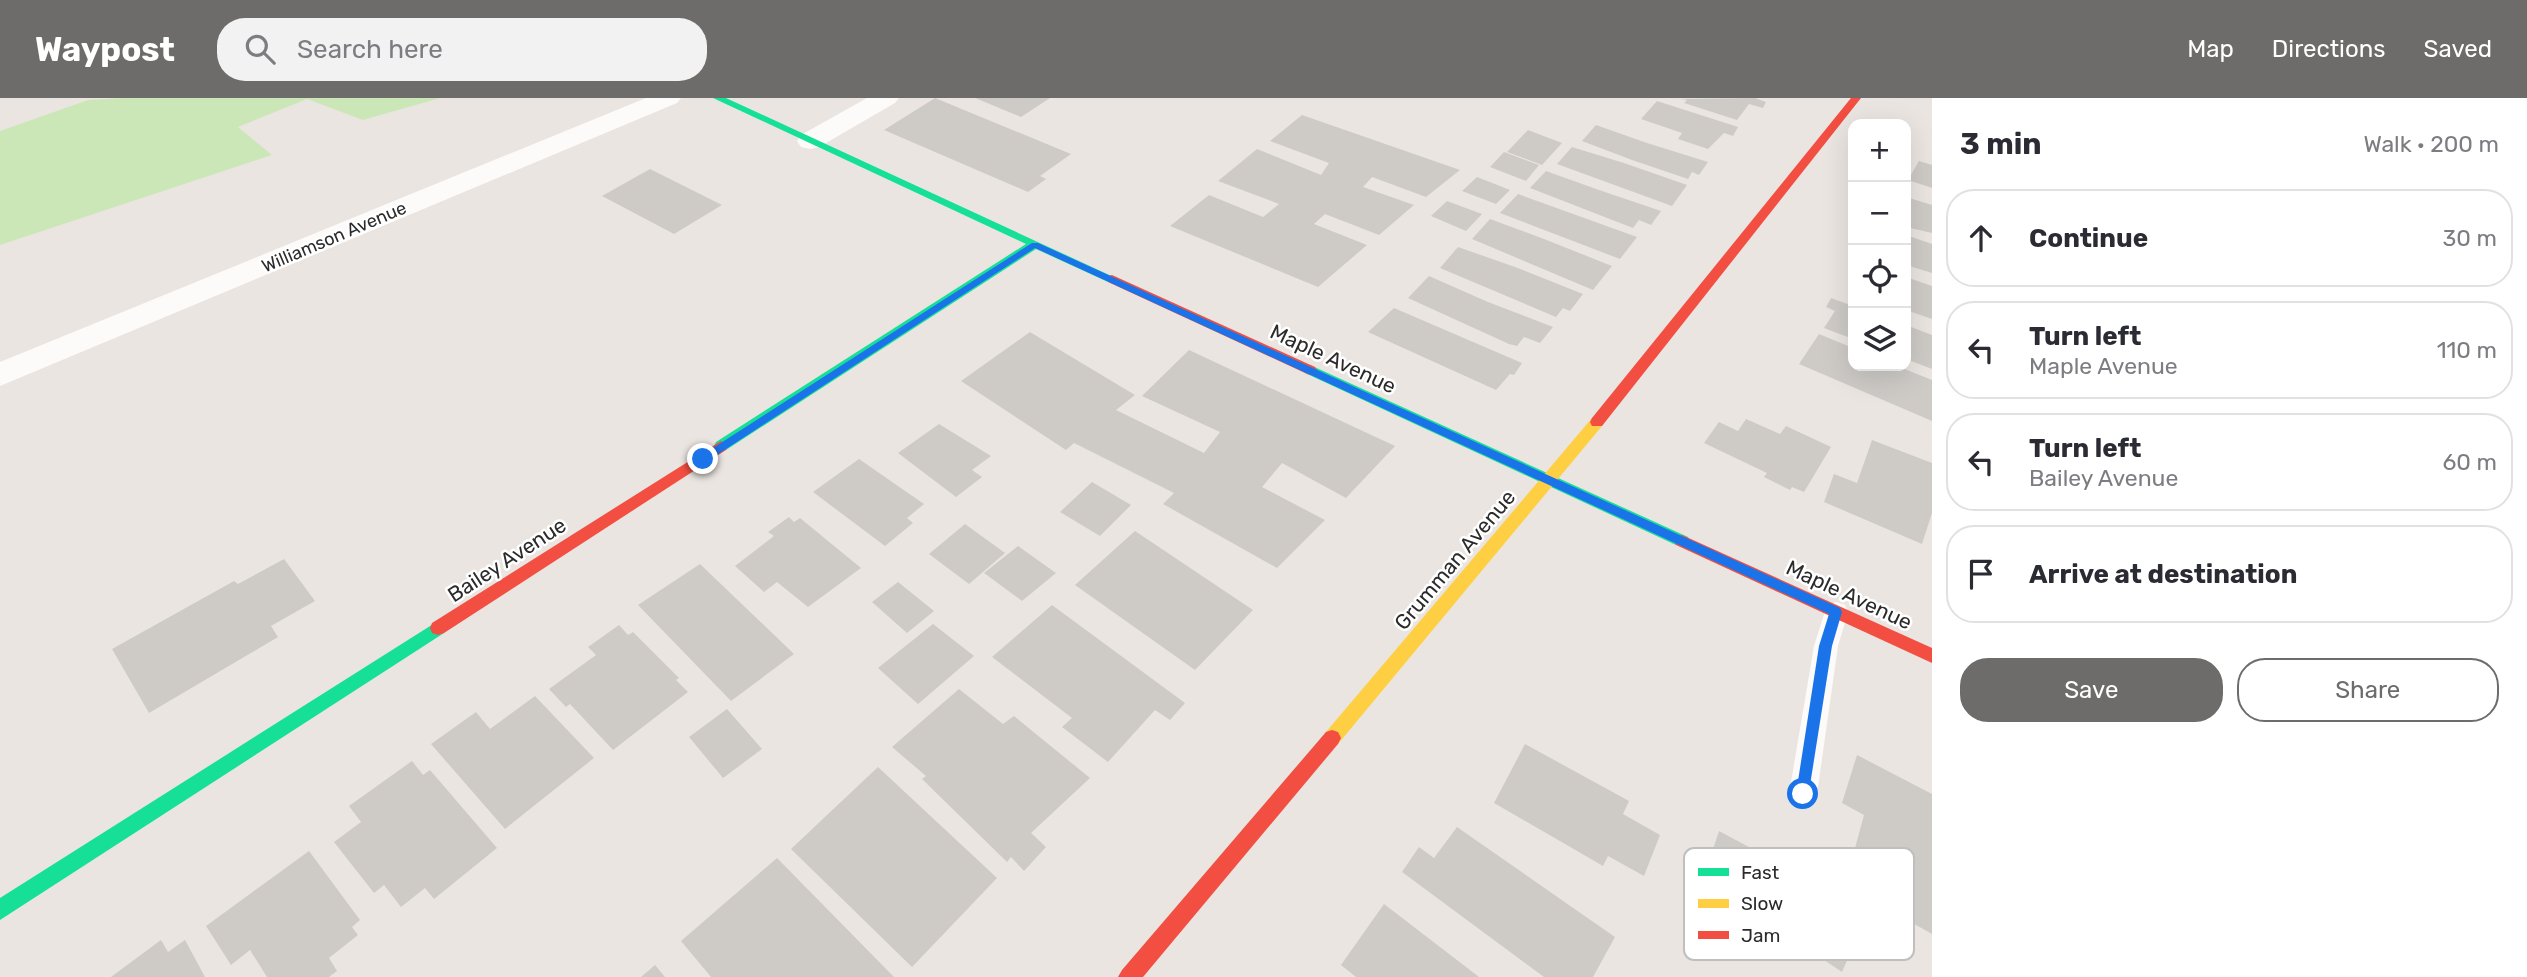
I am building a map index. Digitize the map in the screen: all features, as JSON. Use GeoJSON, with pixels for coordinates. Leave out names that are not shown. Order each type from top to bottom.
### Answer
{"type":"FeatureCollection","features":[{"type":"Feature","properties":{"kind":"street","name":"Williamson Avenue"},"geometry":{"type":"LineString","coordinates":[[0,375],[668,98]]}},
{"type":"Feature","properties":{"kind":"street","name":"Maple Avenue"},"geometry":{"type":"LineString","coordinates":[[718,98],[1932,656]]}},
{"type":"Feature","properties":{"kind":"street"},"geometry":{"type":"LineString","coordinates":[[810,141],[886,98]]}},
{"type":"Feature","properties":{"kind":"street","name":"Grumman Avenue"},"geometry":{"type":"LineString","coordinates":[[1129,977],[1549,481],[1856,98]]}},
{"type":"Feature","properties":{"kind":"street","name":"Bailey Avenue"},"geometry":{"type":"LineString","coordinates":[[0,910],[1035,244]]}},
{"type":"Feature","properties":{"kind":"lane"},"geometry":{"type":"LineString","coordinates":[[1803,794],[1825,646],[1836,612]]}},
{"type":"Feature","properties":{"kind":"green space"},"geometry":{"type":"Polygon","coordinates":[[[440,98],[363,120],[307,99],[238,127],[272,155],[0,245],[0,131],[88,100],[440,98]]]}},
{"type":"Feature","properties":{"kind":"building"},"geometry":{"type":"Polygon","coordinates":[[[935,98],[1071,154],[1040,176],[1046,179],[1028,192],[884,130],[935,98]]]}},
{"type":"Feature","properties":{"kind":"building"},"geometry":{"type":"Polygon","coordinates":[[[975,98],[1050,98],[1021,117],[975,98]]]}},
{"type":"Feature","properties":{"kind":"building"},"geometry":{"type":"Polygon","coordinates":[[[1755,98],[1766,102],[1763,108],[1749,104],[1737,120],[1684,103],[1687,100],[1681,99],[1755,98]]]}},
{"type":"Feature","properties":{"kind":"building"},"geometry":{"type":"Polygon","coordinates":[[[1657,101],[1738,127],[1733,136],[1724,133],[1708,149],[1678,139],[1682,133],[1641,119],[1657,101]]]}},
{"type":"Feature","properties":{"kind":"building"},"geometry":{"type":"Polygon","coordinates":[[[1302,115],[1460,170],[1426,197],[1372,177],[1363,187],[1414,205],[1379,235],[1325,214],[1314,224],[1367,245],[1318,287],[1170,226],[1209,195],[1263,217],[1279,204],[1218,181],[1257,149],[1321,175],[1329,163],[1270,141],[1302,115]]]}},
{"type":"Feature","properties":{"kind":"building"},"geometry":{"type":"Polygon","coordinates":[[[1596,125],[1708,162],[1699,175],[1692,172],[1688,179],[1582,141],[1596,125]]]}},
{"type":"Feature","properties":{"kind":"building"},"geometry":{"type":"Polygon","coordinates":[[[1528,130],[1562,143],[1542,165],[1507,152],[1528,130]]]}},
{"type":"Feature","properties":{"kind":"building"},"geometry":{"type":"Polygon","coordinates":[[[1572,147],[1687,185],[1672,206],[1557,164],[1572,147]]]}},
{"type":"Feature","properties":{"kind":"building"},"geometry":{"type":"Polygon","coordinates":[[[1504,152],[1539,165],[1526,181],[1490,167],[1504,152]]]}},
{"type":"Feature","properties":{"kind":"building"},"geometry":{"type":"Polygon","coordinates":[[[1919,161],[1932,165],[1932,188],[1911,181],[1911,175],[1919,161]]]}},
{"type":"Feature","properties":{"kind":"building"},"geometry":{"type":"Polygon","coordinates":[[[650,169],[722,205],[674,234],[602,196],[650,169]]]}},
{"type":"Feature","properties":{"kind":"building"},"geometry":{"type":"Polygon","coordinates":[[[1546,171],[1661,211],[1651,225],[1639,220],[1633,228],[1530,188],[1546,171]]]}},
{"type":"Feature","properties":{"kind":"building"},"geometry":{"type":"Polygon","coordinates":[[[1477,177],[1510,190],[1496,204],[1462,191],[1477,177]]]}},
{"type":"Feature","properties":{"kind":"building"},"geometry":{"type":"Polygon","coordinates":[[[1518,194],[1637,237],[1620,259],[1500,213],[1518,194]]]}},
{"type":"Feature","properties":{"kind":"building"},"geometry":{"type":"Polygon","coordinates":[[[1911,199],[1932,205],[1932,233],[1911,228],[1911,199]]]}},
{"type":"Feature","properties":{"kind":"building"},"geometry":{"type":"Polygon","coordinates":[[[1447,201],[1482,214],[1466,231],[1431,216],[1447,201]]]}},
{"type":"Feature","properties":{"kind":"building"},"geometry":{"type":"Polygon","coordinates":[[[1490,219],[1612,266],[1593,290],[1472,239],[1490,219]]]}},
{"type":"Feature","properties":{"kind":"building"},"geometry":{"type":"Polygon","coordinates":[[[1911,237],[1932,244],[1932,273],[1911,267],[1911,237]]]}},
{"type":"Feature","properties":{"kind":"building"},"geometry":{"type":"Polygon","coordinates":[[[1458,247],[1583,294],[1570,311],[1563,308],[1556,317],[1440,268],[1458,247]]]}},
{"type":"Feature","properties":{"kind":"building"},"geometry":{"type":"Polygon","coordinates":[[[1429,276],[1553,327],[1540,343],[1524,337],[1517,346],[1509,344],[1408,298],[1429,276]]]}},
{"type":"Feature","properties":{"kind":"building"},"geometry":{"type":"Polygon","coordinates":[[[1911,279],[1932,286],[1932,319],[1911,312],[1911,279]]]}},
{"type":"Feature","properties":{"kind":"building"},"geometry":{"type":"Polygon","coordinates":[[[1831,298],[1848,304],[1848,337],[1824,328],[1835,311],[1826,307],[1831,298]]]}},
{"type":"Feature","properties":{"kind":"building"},"geometry":{"type":"Polygon","coordinates":[[[1394,308],[1522,363],[1514,375],[1510,374],[1496,390],[1368,332],[1394,308]]]}},
{"type":"Feature","properties":{"kind":"building"},"geometry":{"type":"Polygon","coordinates":[[[1911,327],[1932,335],[1932,369],[1911,361],[1911,327]]]}},
{"type":"Feature","properties":{"kind":"building"},"geometry":{"type":"Polygon","coordinates":[[[1030,332],[1135,395],[1116,410],[1204,453],[1220,432],[1142,396],[1189,350],[1395,446],[1346,498],[1282,463],[1262,487],[1325,520],[1277,568],[1163,504],[1174,493],[1074,443],[1066,450],[961,381],[1030,332]]]}},
{"type":"Feature","properties":{"kind":"building"},"geometry":{"type":"Polygon","coordinates":[[[1819,334],[1848,346],[1848,371],[1910,371],[1932,380],[1932,421],[1799,364],[1819,334]]]}},
{"type":"Feature","properties":{"kind":"building"},"geometry":{"type":"Polygon","coordinates":[[[1746,419],[1780,434],[1786,426],[1831,447],[1804,492],[1792,487],[1790,490],[1764,477],[1767,473],[1704,443],[1719,422],[1738,431],[1746,419]]]}},
{"type":"Feature","properties":{"kind":"building"},"geometry":{"type":"Polygon","coordinates":[[[939,424],[991,456],[972,470],[982,477],[956,497],[898,453],[939,424]]]}},
{"type":"Feature","properties":{"kind":"building"},"geometry":{"type":"Polygon","coordinates":[[[1872,440],[1932,463],[1932,513],[1922,544],[1824,502],[1834,474],[1857,483],[1872,440]]]}},
{"type":"Feature","properties":{"kind":"building"},"geometry":{"type":"Polygon","coordinates":[[[859,459],[924,504],[907,518],[913,523],[885,546],[813,492],[859,459]]]}},
{"type":"Feature","properties":{"kind":"building"},"geometry":{"type":"Polygon","coordinates":[[[1092,482],[1131,505],[1100,536],[1060,512],[1092,482]]]}},
{"type":"Feature","properties":{"kind":"building"},"geometry":{"type":"Polygon","coordinates":[[[789,517],[794,522],[800,518],[861,568],[808,607],[777,582],[764,592],[735,566],[774,536],[768,532],[789,517]]]}},
{"type":"Feature","properties":{"kind":"building"},"geometry":{"type":"Polygon","coordinates":[[[965,524],[1005,553],[969,584],[929,554],[965,524]]]}},
{"type":"Feature","properties":{"kind":"building"},"geometry":{"type":"Polygon","coordinates":[[[1135,531],[1253,610],[1195,670],[1075,585],[1135,531]]]}},
{"type":"Feature","properties":{"kind":"building"},"geometry":{"type":"Polygon","coordinates":[[[1018,546],[1056,573],[1022,601],[984,573],[1018,546]]]}},
{"type":"Feature","properties":{"kind":"building"},"geometry":{"type":"Polygon","coordinates":[[[284,559],[315,601],[271,626],[278,637],[149,713],[112,649],[234,581],[238,584],[284,559]]]}},
{"type":"Feature","properties":{"kind":"building"},"geometry":{"type":"Polygon","coordinates":[[[700,564],[794,654],[731,701],[638,605],[700,564]]]}},
{"type":"Feature","properties":{"kind":"building"},"geometry":{"type":"Polygon","coordinates":[[[898,582],[934,611],[907,633],[872,602],[898,582]]]}},
{"type":"Feature","properties":{"kind":"building"},"geometry":{"type":"Polygon","coordinates":[[[1052,605],[1185,703],[1170,720],[1155,710],[1108,762],[1062,727],[1072,718],[992,657],[1052,605]]]}},
{"type":"Feature","properties":{"kind":"building"},"geometry":{"type":"Polygon","coordinates":[[[933,624],[974,656],[918,704],[878,668],[933,624]]]}},
{"type":"Feature","properties":{"kind":"building"},"geometry":{"type":"Polygon","coordinates":[[[619,625],[628,635],[633,632],[679,678],[676,680],[688,692],[613,750],[570,704],[566,707],[549,689],[596,655],[588,647],[619,625]]]}},
{"type":"Feature","properties":{"kind":"building"},"geometry":{"type":"Polygon","coordinates":[[[959,689],[1003,724],[1014,716],[1090,778],[1031,833],[1046,847],[1024,871],[1011,857],[1007,862],[922,779],[926,776],[892,747],[959,689]]]}},
{"type":"Feature","properties":{"kind":"building"},"geometry":{"type":"Polygon","coordinates":[[[535,696],[594,758],[505,829],[431,744],[476,712],[490,729],[535,696]]]}},
{"type":"Feature","properties":{"kind":"building"},"geometry":{"type":"Polygon","coordinates":[[[727,709],[762,749],[723,778],[689,737],[727,709]]]}},
{"type":"Feature","properties":{"kind":"building"},"geometry":{"type":"Polygon","coordinates":[[[1525,744],[1629,801],[1623,814],[1660,835],[1644,876],[1608,856],[1603,866],[1494,803],[1525,744]]]}},
{"type":"Feature","properties":{"kind":"building"},"geometry":{"type":"Polygon","coordinates":[[[1857,755],[1932,794],[1932,934],[1914,924],[1914,848],[1855,848],[1864,815],[1842,803],[1857,755]]]}},
{"type":"Feature","properties":{"kind":"building"},"geometry":{"type":"Polygon","coordinates":[[[412,761],[423,775],[430,770],[497,848],[434,899],[425,888],[401,907],[384,885],[374,893],[334,842],[361,822],[349,806],[412,761]]]}},
{"type":"Feature","properties":{"kind":"building"},"geometry":{"type":"Polygon","coordinates":[[[878,767],[997,878],[912,967],[791,849],[878,767]]]}},
{"type":"Feature","properties":{"kind":"building"},"geometry":{"type":"Polygon","coordinates":[[[1457,827],[1615,937],[1593,977],[1544,977],[1402,872],[1419,847],[1434,858],[1457,827]]]}},
{"type":"Feature","properties":{"kind":"building"},"geometry":{"type":"Polygon","coordinates":[[[1719,831],[1751,848],[1713,848],[1719,831]]]}},
{"type":"Feature","properties":{"kind":"building"},"geometry":{"type":"Polygon","coordinates":[[[309,851],[360,920],[352,927],[358,935],[329,958],[337,971],[329,977],[267,977],[250,950],[231,965],[206,926],[309,851]]]}},
{"type":"Feature","properties":{"kind":"building"},"geometry":{"type":"Polygon","coordinates":[[[777,858],[894,977],[711,977],[681,941],[777,858]]]}},
{"type":"Feature","properties":{"kind":"building"},"geometry":{"type":"Polygon","coordinates":[[[1384,904],[1479,977],[1356,977],[1341,965],[1384,904]]]}},
{"type":"Feature","properties":{"kind":"building"},"geometry":{"type":"Polygon","coordinates":[[[161,940],[168,952],[185,940],[205,977],[111,977],[161,940]]]}},
{"type":"Feature","properties":{"kind":"building"},"geometry":{"type":"Polygon","coordinates":[[[1824,960],[1847,960],[1842,972],[1824,960]]]}},
{"type":"Feature","properties":{"kind":"building"},"geometry":{"type":"Polygon","coordinates":[[[655,965],[665,977],[641,977],[655,965]]]}},
{"type":"Feature","properties":{"kind":"traffic: fast"},"geometry":{"type":"LineString","coordinates":[[718,98],[1112,279]]}},
{"type":"Feature","properties":{"kind":"traffic: fast"},"geometry":{"type":"LineString","coordinates":[[721,446],[1035,244]]}},
{"type":"Feature","properties":{"kind":"traffic: fast"},"geometry":{"type":"LineString","coordinates":[[1310,370],[1682,541]]}},
{"type":"Feature","properties":{"kind":"traffic: fast"},"geometry":{"type":"LineString","coordinates":[[0,910],[438,628]]}},
{"type":"Feature","properties":{"kind":"traffic: slow"},"geometry":{"type":"LineString","coordinates":[[1332,738],[1597,422]]}},
{"type":"Feature","properties":{"kind":"traffic: jam"},"geometry":{"type":"LineString","coordinates":[[1597,422],[1856,98]]}},
{"type":"Feature","properties":{"kind":"traffic: jam"},"geometry":{"type":"LineString","coordinates":[[1112,279],[1310,370]]}},
{"type":"Feature","properties":{"kind":"traffic: jam"},"geometry":{"type":"LineString","coordinates":[[438,628],[721,446]]}},
{"type":"Feature","properties":{"kind":"traffic: jam"},"geometry":{"type":"LineString","coordinates":[[1682,541],[1932,656]]}},
{"type":"Feature","properties":{"kind":"traffic: jam"},"geometry":{"type":"LineString","coordinates":[[1129,977],[1332,738]]}},
{"type":"Feature","properties":{"kind":"route"},"geometry":{"type":"LineString","coordinates":[[703,459],[1035,244],[1836,612],[1825,646],[1803,794]]}}]}
